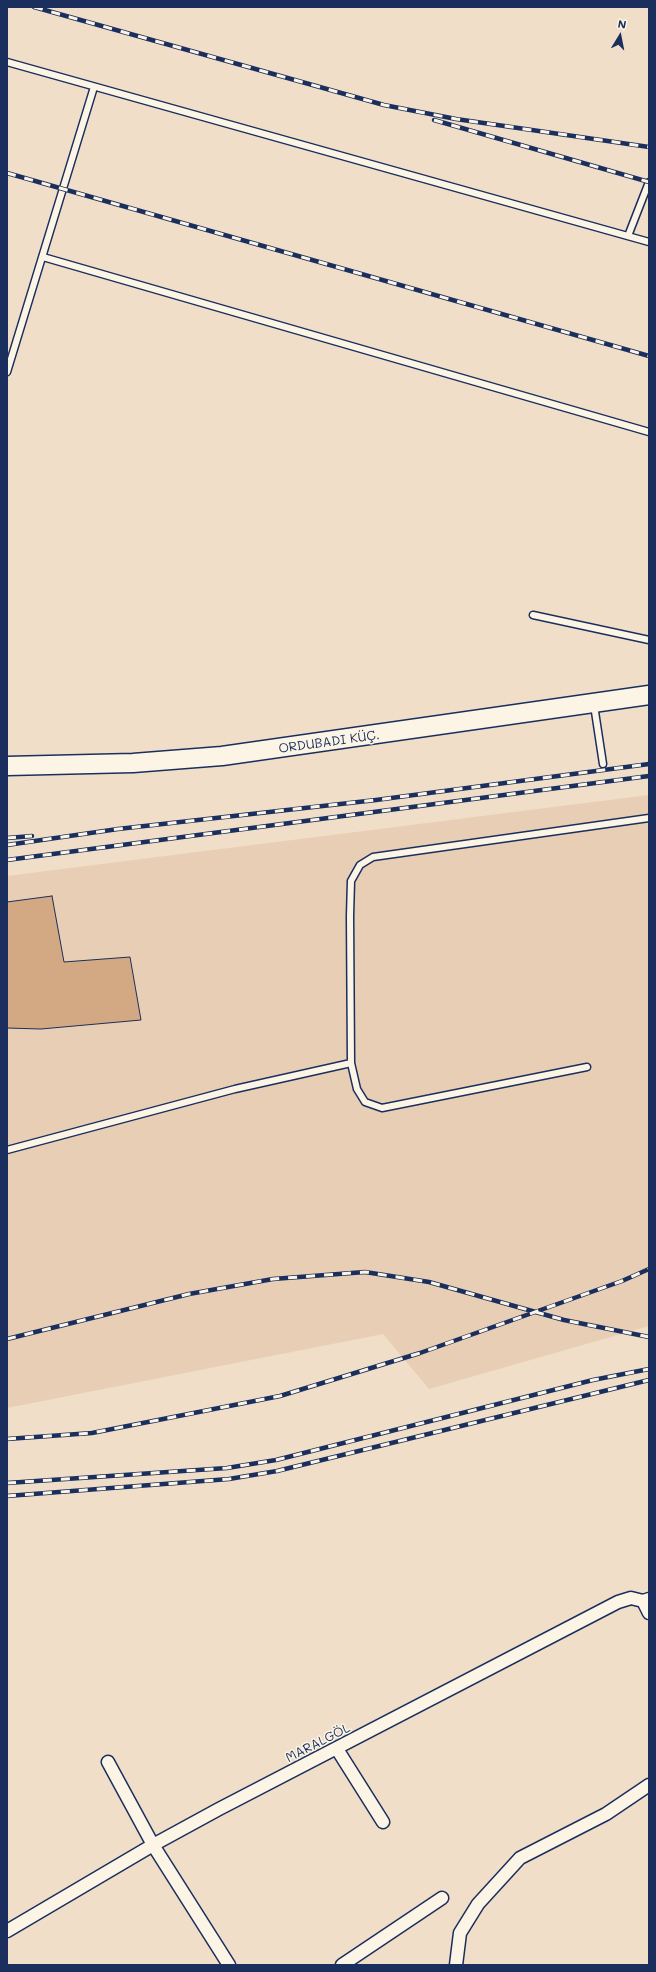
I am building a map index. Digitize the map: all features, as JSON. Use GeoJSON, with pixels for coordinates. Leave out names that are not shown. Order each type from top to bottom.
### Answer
{"type":"FeatureCollection","features":[{"type":"Feature","properties":{"kind":"main road","name":"ORDUBADI KÜÇ."},"geometry":{"type":"LineString","coordinates":[[7,766],[133,763],[222,756],[649,695]]}},
{"type":"Feature","properties":{"kind":"street","name":"MARALGÖL"},"geometry":{"type":"LineString","coordinates":[[7,1931],[219,1808],[336,1749],[618,1602],[631,1598],[646,1600]]}},
{"type":"Feature","properties":{"kind":"street"},"geometry":{"type":"LineString","coordinates":[[646,1600],[649,1613]]}},
{"type":"Feature","properties":{"kind":"street"},"geometry":{"type":"LineString","coordinates":[[336,1749],[382,1822]]}},
{"type":"Feature","properties":{"kind":"street"},"geometry":{"type":"LineString","coordinates":[[108,1762],[153,1845],[228,1965]]}},
{"type":"Feature","properties":{"kind":"street"},"geometry":{"type":"LineString","coordinates":[[456,1965],[460,1933],[474,1909],[520,1858],[606,1814],[649,1785]]}},
{"type":"Feature","properties":{"kind":"street"},"geometry":{"type":"LineString","coordinates":[[342,1965],[442,1898]]}},
{"type":"Feature","properties":{"kind":"lane"},"geometry":{"type":"LineString","coordinates":[[7,62],[649,242]]}},
{"type":"Feature","properties":{"kind":"lane"},"geometry":{"type":"LineString","coordinates":[[7,372],[94,87]]}},
{"type":"Feature","properties":{"kind":"lane"},"geometry":{"type":"LineString","coordinates":[[628,236],[649,182]]}},
{"type":"Feature","properties":{"kind":"lane"},"geometry":{"type":"LineString","coordinates":[[43,257],[649,432]]}},
{"type":"Feature","properties":{"kind":"lane"},"geometry":{"type":"LineString","coordinates":[[533,615],[649,640]]}},
{"type":"Feature","properties":{"kind":"lane"},"geometry":{"type":"LineString","coordinates":[[594,703],[603,764]]}},
{"type":"Feature","properties":{"kind":"lane"},"geometry":{"type":"LineString","coordinates":[[587,1067],[382,1108],[365,1102],[357,1089],[351,1063],[350,916],[352,882],[360,865],[373,857],[649,818]]}},
{"type":"Feature","properties":{"kind":"lane"},"geometry":{"type":"LineString","coordinates":[[7,1150],[235,1089],[351,1063]]}},
{"type":"Feature","properties":{"kind":"shaded area"},"geometry":{"type":"Polygon","coordinates":[[[649,795],[649,1326],[429,1389],[383,1334],[7,1408],[7,876],[649,795]]]}},
{"type":"Feature","properties":{"kind":"building"},"geometry":{"type":"Polygon","coordinates":[[[52,896],[64,962],[130,957],[141,1020],[41,1029],[7,1028],[7,902],[52,896]]]}},
{"type":"Feature","properties":{"kind":"railway"},"geometry":{"type":"LineString","coordinates":[[34,7],[384,105],[456,119],[649,147]]}},
{"type":"Feature","properties":{"kind":"railway"},"geometry":{"type":"LineString","coordinates":[[434,120],[649,182]]}},
{"type":"Feature","properties":{"kind":"railway"},"geometry":{"type":"LineString","coordinates":[[7,173],[649,356]]}},
{"type":"Feature","properties":{"kind":"railway"},"geometry":{"type":"LineString","coordinates":[[7,845],[118,829],[376,800],[649,764]]}},
{"type":"Feature","properties":{"kind":"railway"},"geometry":{"type":"LineString","coordinates":[[7,860],[649,776]]}},
{"type":"Feature","properties":{"kind":"railway"},"geometry":{"type":"LineString","coordinates":[[7,838],[32,836]]}},
{"type":"Feature","properties":{"kind":"railway"},"geometry":{"type":"LineString","coordinates":[[7,1439],[92,1433],[280,1396],[420,1353],[622,1281],[649,1269]]}},
{"type":"Feature","properties":{"kind":"railway"},"geometry":{"type":"LineString","coordinates":[[7,1339],[189,1294],[273,1279],[365,1272],[429,1282],[564,1320],[649,1337]]}},
{"type":"Feature","properties":{"kind":"railway"},"geometry":{"type":"LineString","coordinates":[[7,1483],[227,1468],[276,1460],[593,1380],[649,1369]]}},
{"type":"Feature","properties":{"kind":"railway"},"geometry":{"type":"LineString","coordinates":[[7,1496],[229,1479],[277,1471],[649,1380]]}}]}
